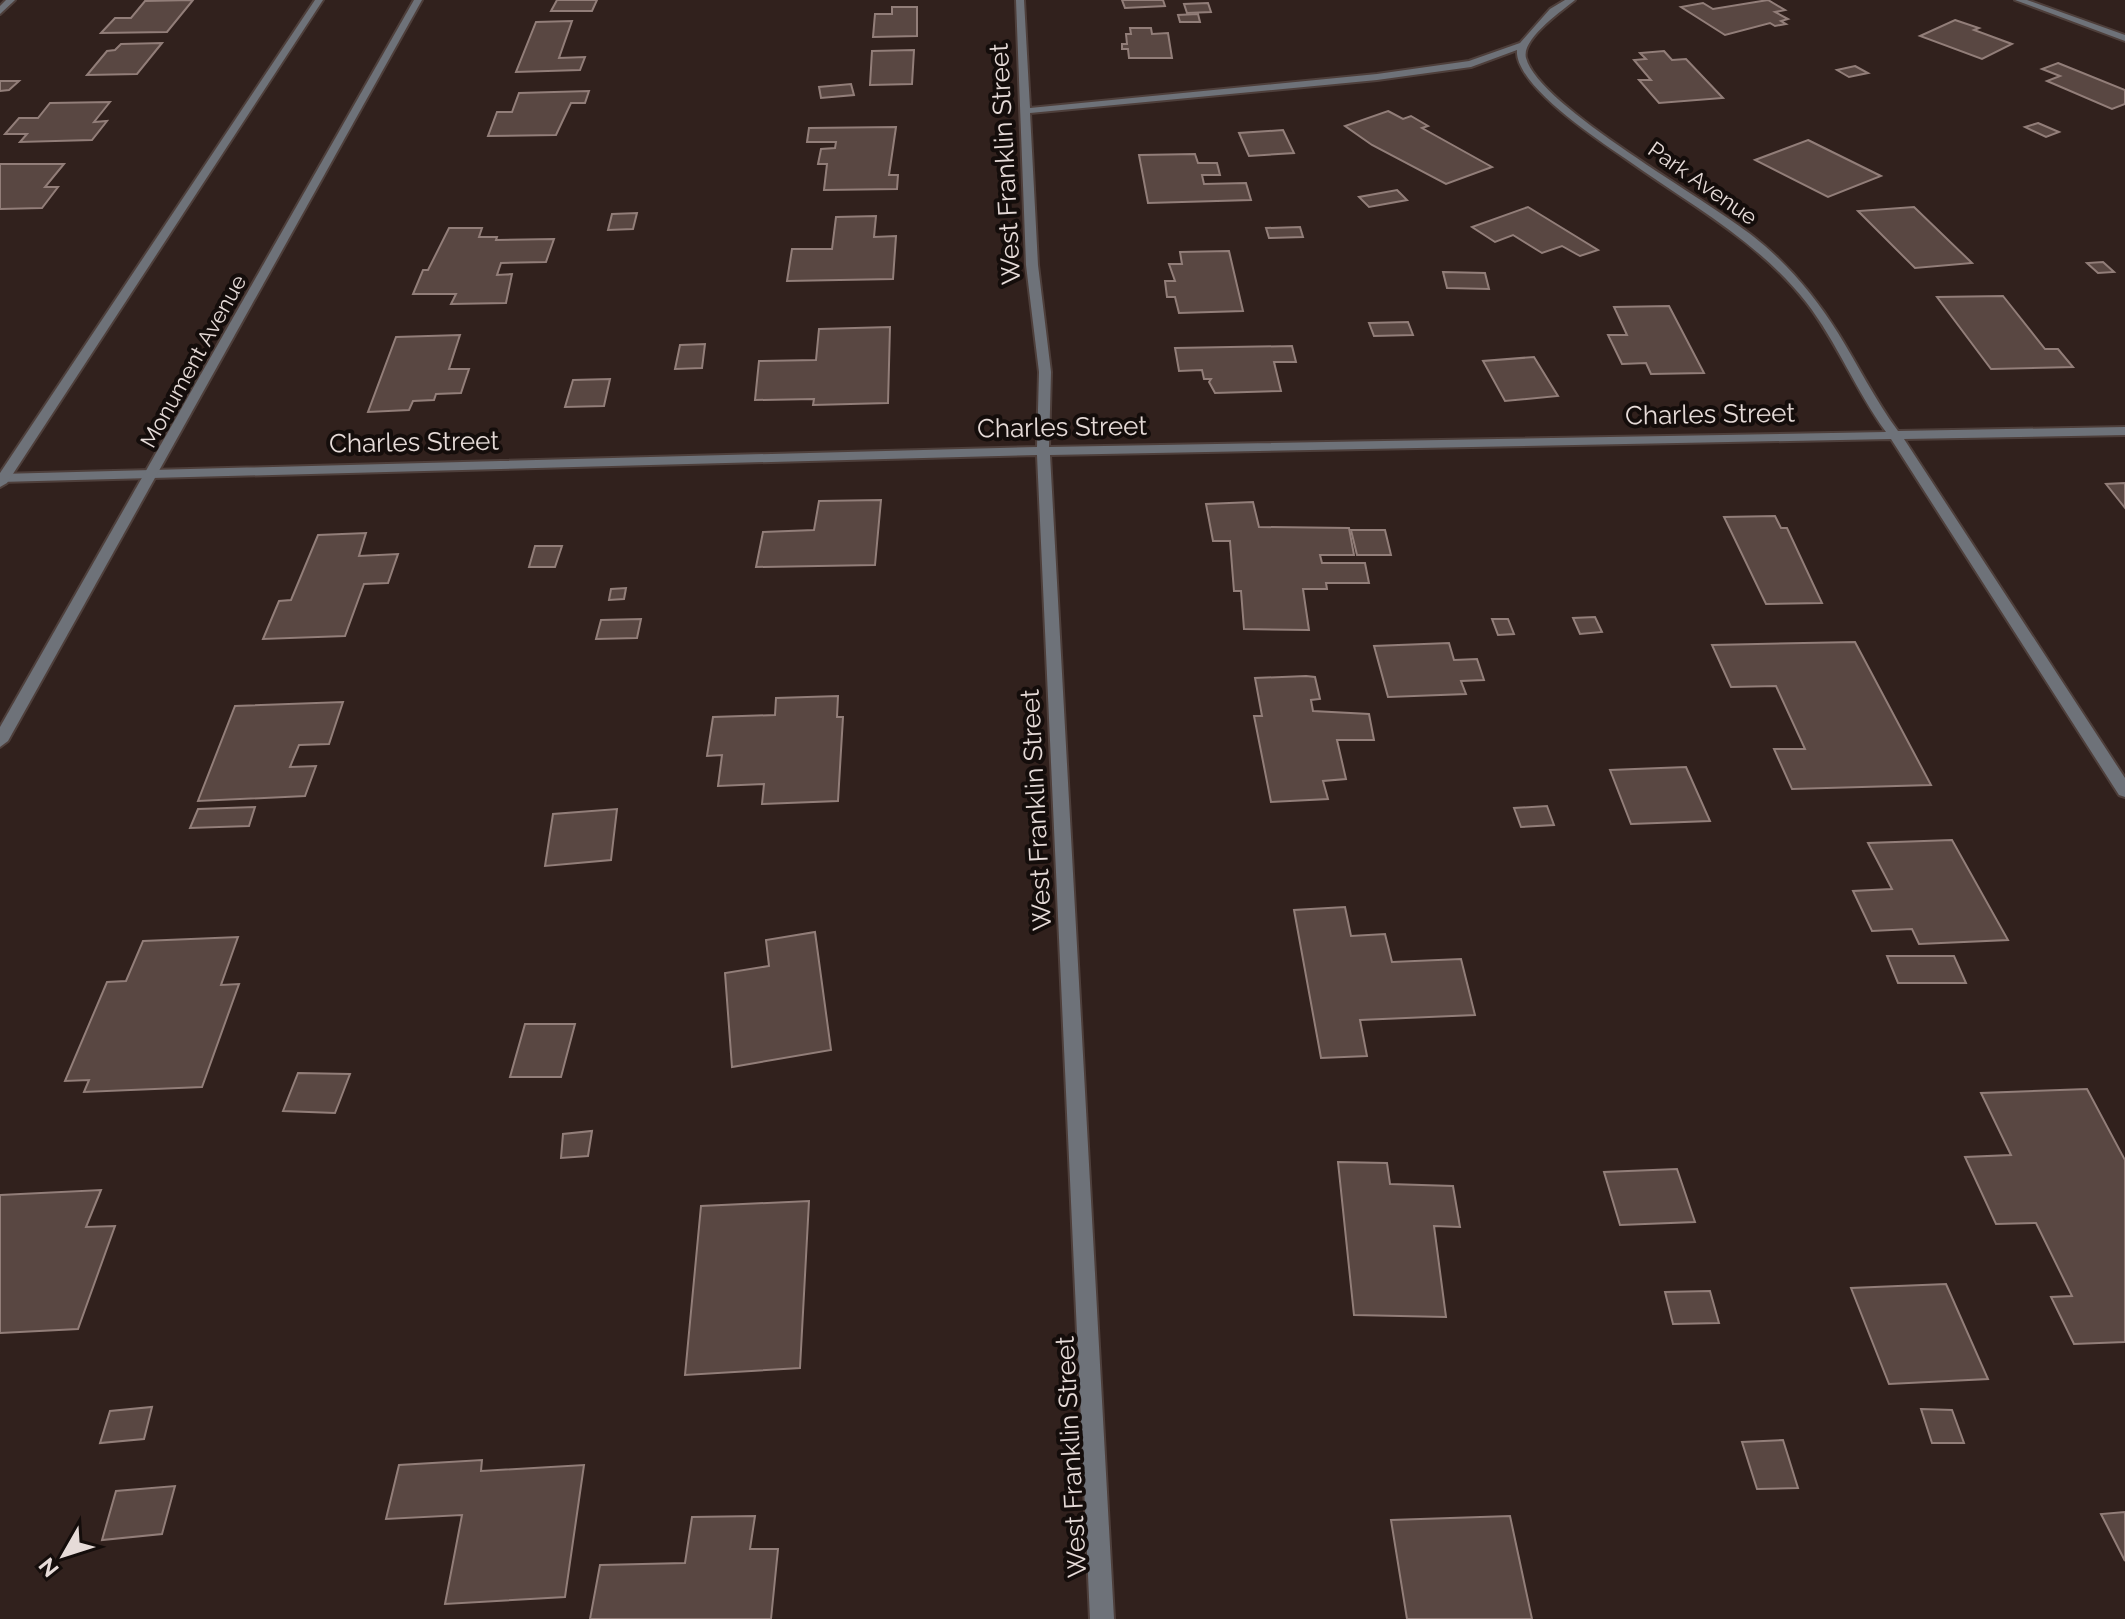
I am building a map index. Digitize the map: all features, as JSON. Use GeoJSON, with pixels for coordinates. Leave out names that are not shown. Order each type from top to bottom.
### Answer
{"type":"FeatureCollection","features":[{"type":"Feature","properties":{"kind":"street"},"geometry":{"type":"LineString","coordinates":[[0,11],[11,0]]}},
{"type":"Feature","properties":{"kind":"street"},"geometry":{"type":"LineString","coordinates":[[1,480],[319,0]]}},
{"type":"Feature","properties":{"kind":"street","name":"Monument Avenue"},"geometry":{"type":"LineString","coordinates":[[0,741],[418,0]]}},
{"type":"Feature","properties":{"kind":"street","name":"West Franklin Street"},"geometry":{"type":"LineString","coordinates":[[1020,0],[1032,265],[1045,372],[1043,451],[1102,1619]]}},
{"type":"Feature","properties":{"kind":"street"},"geometry":{"type":"LineString","coordinates":[[1025,111],[1429,70],[1484,60],[1523,45],[1553,11],[1571,0]]}},
{"type":"Feature","properties":{"kind":"street"},"geometry":{"type":"LineString","coordinates":[[2019,0],[2125,38]]}},
{"type":"Feature","properties":{"kind":"street","name":"Park Avenue"},"geometry":{"type":"LineString","coordinates":[[1523,45],[1521,57],[1531,76],[1549,95],[1637,162],[1727,221],[1780,267],[1821,315],[1872,406],[1896,437],[2125,791]]}},
{"type":"Feature","properties":{"kind":"street","name":"Charles Street"},"geometry":{"type":"LineString","coordinates":[[1,480],[151,476],[250,469],[2125,431]]}},
{"type":"Feature","properties":{"kind":"building"},"geometry":{"type":"Polygon","coordinates":[[[193,0],[167,32],[101,33],[115,18],[131,18],[145,1],[193,0]]]}},
{"type":"Feature","properties":{"kind":"building"},"geometry":{"type":"Polygon","coordinates":[[[557,0],[597,0],[592,11],[551,11],[557,0]]]}},
{"type":"Feature","properties":{"kind":"building"},"geometry":{"type":"Polygon","coordinates":[[[1122,0],[1163,0],[1165,6],[1125,8],[1122,0]]]}},
{"type":"Feature","properties":{"kind":"building"},"geometry":{"type":"Polygon","coordinates":[[[1768,0],[1785,10],[1775,12],[1788,19],[1781,21],[1786,24],[1775,26],[1770,23],[1725,35],[1681,7],[1703,3],[1713,9],[1768,0]]]}},
{"type":"Feature","properties":{"kind":"building"},"geometry":{"type":"Polygon","coordinates":[[[1208,3],[1211,12],[1187,13],[1184,4],[1208,3]]]}},
{"type":"Feature","properties":{"kind":"building"},"geometry":{"type":"Polygon","coordinates":[[[892,7],[917,7],[917,36],[873,37],[875,14],[892,14],[892,7]]]}},
{"type":"Feature","properties":{"kind":"building"},"geometry":{"type":"Polygon","coordinates":[[[1198,14],[1200,22],[1180,22],[1178,15],[1198,14]]]}},
{"type":"Feature","properties":{"kind":"building"},"geometry":{"type":"Polygon","coordinates":[[[1955,20],[2012,44],[1982,59],[1920,36],[1955,20]]]}},
{"type":"Feature","properties":{"kind":"building"},"geometry":{"type":"Polygon","coordinates":[[[572,21],[559,58],[585,57],[580,70],[516,72],[536,22],[572,21]]]}},
{"type":"Feature","properties":{"kind":"building"},"geometry":{"type":"Polygon","coordinates":[[[1130,28],[1151,28],[1152,34],[1168,33],[1172,58],[1129,58],[1128,49],[1122,49],[1122,44],[1127,44],[1126,34],[1131,34],[1130,28]]]}},
{"type":"Feature","properties":{"kind":"building"},"geometry":{"type":"Polygon","coordinates":[[[162,43],[137,74],[87,75],[107,51],[115,50],[121,44],[162,43]]]}},
{"type":"Feature","properties":{"kind":"building"},"geometry":{"type":"Polygon","coordinates":[[[914,50],[912,84],[870,85],[872,51],[914,50]]]}},
{"type":"Feature","properties":{"kind":"building"},"geometry":{"type":"Polygon","coordinates":[[[1664,51],[1672,60],[1686,59],[1723,98],[1659,103],[1639,80],[1651,80],[1634,60],[1646,59],[1640,53],[1664,51]]]}},
{"type":"Feature","properties":{"kind":"building"},"geometry":{"type":"Polygon","coordinates":[[[2058,63],[2125,90],[2125,104],[2112,109],[2047,81],[2060,76],[2042,69],[2058,63]]]}},
{"type":"Feature","properties":{"kind":"building"},"geometry":{"type":"Polygon","coordinates":[[[1855,66],[1868,73],[1849,77],[1837,70],[1855,66]]]}},
{"type":"Feature","properties":{"kind":"building"},"geometry":{"type":"Polygon","coordinates":[[[0,81],[19,81],[9,90],[0,91],[0,81]]]}},
{"type":"Feature","properties":{"kind":"building"},"geometry":{"type":"Polygon","coordinates":[[[851,84],[854,95],[821,98],[819,87],[851,84]]]}},
{"type":"Feature","properties":{"kind":"building"},"geometry":{"type":"Polygon","coordinates":[[[589,91],[585,103],[571,103],[556,135],[488,136],[497,112],[512,112],[519,93],[589,91]]]}},
{"type":"Feature","properties":{"kind":"building"},"geometry":{"type":"Polygon","coordinates":[[[110,102],[94,122],[107,121],[92,140],[20,142],[27,134],[5,134],[19,118],[38,118],[50,103],[110,102]]]}},
{"type":"Feature","properties":{"kind":"building"},"geometry":{"type":"Polygon","coordinates":[[[1388,111],[1403,119],[1411,116],[1428,126],[1422,128],[1492,167],[1446,184],[1372,145],[1345,126],[1388,111]]]}},
{"type":"Feature","properties":{"kind":"building"},"geometry":{"type":"Polygon","coordinates":[[[2038,123],[2059,132],[2046,137],[2025,127],[2038,123]]]}},
{"type":"Feature","properties":{"kind":"building"},"geometry":{"type":"Polygon","coordinates":[[[896,127],[889,175],[898,175],[897,189],[824,190],[827,164],[818,164],[821,149],[835,148],[836,142],[807,142],[809,128],[896,127]]]}},
{"type":"Feature","properties":{"kind":"building"},"geometry":{"type":"Polygon","coordinates":[[[1283,130],[1294,153],[1249,156],[1239,133],[1283,130]]]}},
{"type":"Feature","properties":{"kind":"building"},"geometry":{"type":"Polygon","coordinates":[[[1808,140],[1881,176],[1828,197],[1755,160],[1808,140]]]}},
{"type":"Feature","properties":{"kind":"building"},"geometry":{"type":"Polygon","coordinates":[[[1195,154],[1198,163],[1217,163],[1220,175],[1202,175],[1204,184],[1246,183],[1251,200],[1148,203],[1139,155],[1195,154]]]}},
{"type":"Feature","properties":{"kind":"building"},"geometry":{"type":"Polygon","coordinates":[[[0,164],[64,164],[45,187],[58,187],[42,208],[0,209],[0,164]]]}},
{"type":"Feature","properties":{"kind":"building"},"geometry":{"type":"Polygon","coordinates":[[[1397,190],[1407,200],[1369,207],[1359,197],[1397,190]]]}},
{"type":"Feature","properties":{"kind":"building"},"geometry":{"type":"Polygon","coordinates":[[[1528,207],[1598,250],[1580,256],[1562,246],[1542,253],[1513,235],[1495,242],[1472,227],[1528,207]]]}},
{"type":"Feature","properties":{"kind":"building"},"geometry":{"type":"Polygon","coordinates":[[[1914,207],[1972,263],[1915,268],[1858,211],[1914,207]]]}},
{"type":"Feature","properties":{"kind":"building"},"geometry":{"type":"Polygon","coordinates":[[[637,213],[633,229],[608,230],[612,214],[637,213]]]}},
{"type":"Feature","properties":{"kind":"building"},"geometry":{"type":"Polygon","coordinates":[[[876,216],[874,237],[896,236],[893,279],[787,281],[792,249],[832,249],[836,217],[876,216]]]}},
{"type":"Feature","properties":{"kind":"building"},"geometry":{"type":"Polygon","coordinates":[[[1300,227],[1303,237],[1269,238],[1266,228],[1300,227]]]}},
{"type":"Feature","properties":{"kind":"building"},"geometry":{"type":"Polygon","coordinates":[[[449,228],[482,228],[479,237],[497,237],[496,240],[554,239],[546,262],[501,263],[497,275],[512,274],[506,303],[451,304],[456,294],[413,294],[423,270],[428,270],[449,228]]]}},
{"type":"Feature","properties":{"kind":"building"},"geometry":{"type":"Polygon","coordinates":[[[1229,251],[1243,311],[1179,313],[1175,297],[1167,297],[1165,281],[1175,281],[1169,264],[1182,264],[1180,252],[1229,251]]]}},
{"type":"Feature","properties":{"kind":"building"},"geometry":{"type":"Polygon","coordinates":[[[2103,262],[2114,272],[2098,273],[2087,263],[2103,262]]]}},
{"type":"Feature","properties":{"kind":"building"},"geometry":{"type":"Polygon","coordinates":[[[1443,272],[1485,273],[1489,289],[1447,288],[1443,272]]]}},
{"type":"Feature","properties":{"kind":"building"},"geometry":{"type":"Polygon","coordinates":[[[2003,296],[2045,349],[2058,349],[2073,367],[1991,369],[1937,297],[2003,296]]]}},
{"type":"Feature","properties":{"kind":"building"},"geometry":{"type":"Polygon","coordinates":[[[1669,306],[1704,373],[1651,374],[1646,363],[1622,364],[1608,335],[1627,335],[1614,307],[1669,306]]]}},
{"type":"Feature","properties":{"kind":"building"},"geometry":{"type":"Polygon","coordinates":[[[1408,322],[1413,335],[1374,336],[1369,323],[1408,322]]]}},
{"type":"Feature","properties":{"kind":"building"},"geometry":{"type":"Polygon","coordinates":[[[890,327],[888,403],[813,405],[814,399],[755,400],[759,361],[816,360],[819,329],[890,327]]]}},
{"type":"Feature","properties":{"kind":"building"},"geometry":{"type":"Polygon","coordinates":[[[460,335],[449,369],[469,369],[461,393],[436,394],[434,400],[413,401],[409,410],[368,412],[396,337],[460,335]]]}},
{"type":"Feature","properties":{"kind":"building"},"geometry":{"type":"Polygon","coordinates":[[[705,344],[702,368],[675,369],[680,345],[705,344]]]}},
{"type":"Feature","properties":{"kind":"building"},"geometry":{"type":"Polygon","coordinates":[[[1292,346],[1296,362],[1274,362],[1281,391],[1215,393],[1209,382],[1211,379],[1204,379],[1202,370],[1179,371],[1175,348],[1292,346]]]}},
{"type":"Feature","properties":{"kind":"building"},"geometry":{"type":"Polygon","coordinates":[[[1534,357],[1558,396],[1505,401],[1483,361],[1534,357]]]}},
{"type":"Feature","properties":{"kind":"building"},"geometry":{"type":"Polygon","coordinates":[[[610,379],[604,406],[565,407],[573,380],[610,379]]]}},
{"type":"Feature","properties":{"kind":"building"},"geometry":{"type":"Polygon","coordinates":[[[2125,483],[2125,508],[2106,484],[2125,483]]]}},
{"type":"Feature","properties":{"kind":"building"},"geometry":{"type":"Polygon","coordinates":[[[881,500],[875,565],[756,567],[763,532],[814,530],[819,501],[881,500]]]}},
{"type":"Feature","properties":{"kind":"building"},"geometry":{"type":"Polygon","coordinates":[[[1253,502],[1259,527],[1349,528],[1354,555],[1320,555],[1322,563],[1365,563],[1369,583],[1326,583],[1327,589],[1303,589],[1309,630],[1244,629],[1241,591],[1234,591],[1230,541],[1213,541],[1206,504],[1253,502]]]}},
{"type":"Feature","properties":{"kind":"building"},"geometry":{"type":"Polygon","coordinates":[[[1775,516],[1781,528],[1787,528],[1822,603],[1766,604],[1724,517],[1775,516]]]}},
{"type":"Feature","properties":{"kind":"building"},"geometry":{"type":"Polygon","coordinates":[[[1351,530],[1385,530],[1391,555],[1357,555],[1351,530]]]}},
{"type":"Feature","properties":{"kind":"building"},"geometry":{"type":"Polygon","coordinates":[[[366,533],[359,556],[398,554],[388,583],[364,584],[345,636],[263,639],[279,601],[291,600],[318,535],[366,533]]]}},
{"type":"Feature","properties":{"kind":"building"},"geometry":{"type":"Polygon","coordinates":[[[535,546],[562,546],[555,567],[529,567],[535,546]]]}},
{"type":"Feature","properties":{"kind":"building"},"geometry":{"type":"Polygon","coordinates":[[[626,588],[624,599],[609,600],[611,589],[626,588]]]}},
{"type":"Feature","properties":{"kind":"building"},"geometry":{"type":"Polygon","coordinates":[[[1595,617],[1602,632],[1580,634],[1573,618],[1595,617]]]}},
{"type":"Feature","properties":{"kind":"building"},"geometry":{"type":"Polygon","coordinates":[[[641,619],[637,638],[596,639],[601,620],[641,619]]]}},
{"type":"Feature","properties":{"kind":"building"},"geometry":{"type":"Polygon","coordinates":[[[1492,619],[1508,619],[1514,634],[1498,635],[1492,619]]]}},
{"type":"Feature","properties":{"kind":"building"},"geometry":{"type":"Polygon","coordinates":[[[1855,642],[1931,785],[1792,789],[1774,749],[1805,749],[1776,686],[1731,687],[1712,645],[1855,642]]]}},
{"type":"Feature","properties":{"kind":"building"},"geometry":{"type":"Polygon","coordinates":[[[1449,643],[1454,660],[1477,659],[1484,680],[1461,681],[1466,694],[1388,697],[1374,646],[1449,643]]]}},
{"type":"Feature","properties":{"kind":"building"},"geometry":{"type":"Polygon","coordinates":[[[1315,677],[1320,699],[1311,700],[1313,711],[1369,714],[1374,740],[1337,740],[1346,779],[1323,781],[1328,799],[1271,802],[1254,716],[1262,716],[1255,678],[1315,677]]]}},
{"type":"Feature","properties":{"kind":"building"},"geometry":{"type":"Polygon","coordinates":[[[838,696],[837,717],[843,717],[838,801],[762,804],[764,784],[718,786],[722,755],[707,756],[713,717],[775,715],[776,698],[838,696]]]}},
{"type":"Feature","properties":{"kind":"building"},"geometry":{"type":"Polygon","coordinates":[[[343,702],[329,744],[299,745],[290,767],[316,766],[305,796],[198,801],[235,706],[343,702]]]}},
{"type":"Feature","properties":{"kind":"building"},"geometry":{"type":"Polygon","coordinates":[[[1686,767],[1710,821],[1631,824],[1610,770],[1686,767]]]}},
{"type":"Feature","properties":{"kind":"building"},"geometry":{"type":"Polygon","coordinates":[[[1547,806],[1554,825],[1521,827],[1514,808],[1547,806]]]}},
{"type":"Feature","properties":{"kind":"building"},"geometry":{"type":"Polygon","coordinates":[[[255,807],[249,826],[190,828],[198,809],[255,807]]]}},
{"type":"Feature","properties":{"kind":"building"},"geometry":{"type":"Polygon","coordinates":[[[617,809],[611,860],[545,866],[553,814],[617,809]]]}},
{"type":"Feature","properties":{"kind":"building"},"geometry":{"type":"Polygon","coordinates":[[[1952,840],[2008,940],[1919,944],[1912,929],[1872,931],[1853,891],[1892,889],[1868,843],[1952,840]]]}},
{"type":"Feature","properties":{"kind":"building"},"geometry":{"type":"Polygon","coordinates":[[[1345,907],[1351,936],[1385,934],[1392,962],[1461,959],[1475,1015],[1360,1020],[1367,1056],[1321,1058],[1294,910],[1345,907]]]}},
{"type":"Feature","properties":{"kind":"building"},"geometry":{"type":"Polygon","coordinates":[[[815,932],[831,1050],[732,1067],[725,973],[769,966],[766,940],[815,932]]]}},
{"type":"Feature","properties":{"kind":"building"},"geometry":{"type":"Polygon","coordinates":[[[238,937],[221,985],[239,984],[202,1087],[84,1092],[89,1080],[65,1081],[107,982],[126,981],[143,941],[238,937]]]}},
{"type":"Feature","properties":{"kind":"building"},"geometry":{"type":"Polygon","coordinates":[[[1887,956],[1954,956],[1966,983],[1898,983],[1887,956]]]}},
{"type":"Feature","properties":{"kind":"building"},"geometry":{"type":"Polygon","coordinates":[[[525,1024],[575,1024],[561,1077],[510,1077],[525,1024]]]}},
{"type":"Feature","properties":{"kind":"building"},"geometry":{"type":"Polygon","coordinates":[[[298,1073],[350,1074],[335,1113],[283,1111],[298,1073]]]}},
{"type":"Feature","properties":{"kind":"building"},"geometry":{"type":"Polygon","coordinates":[[[2087,1089],[2125,1160],[2125,1342],[2074,1344],[2051,1297],[2072,1296],[2036,1223],[1996,1224],[1965,1157],[2011,1155],[1981,1093],[2087,1089]]]}},
{"type":"Feature","properties":{"kind":"building"},"geometry":{"type":"Polygon","coordinates":[[[592,1131],[588,1156],[561,1158],[563,1134],[592,1131]]]}},
{"type":"Feature","properties":{"kind":"building"},"geometry":{"type":"Polygon","coordinates":[[[1338,1162],[1387,1163],[1390,1184],[1453,1186],[1460,1227],[1434,1226],[1446,1317],[1354,1315],[1338,1162]]]}},
{"type":"Feature","properties":{"kind":"building"},"geometry":{"type":"Polygon","coordinates":[[[1677,1169],[1695,1222],[1620,1225],[1604,1172],[1677,1169]]]}},
{"type":"Feature","properties":{"kind":"building"},"geometry":{"type":"Polygon","coordinates":[[[101,1190],[86,1227],[115,1226],[78,1329],[0,1333],[0,1195],[101,1190]]]}},
{"type":"Feature","properties":{"kind":"building"},"geometry":{"type":"Polygon","coordinates":[[[809,1201],[800,1368],[685,1375],[701,1206],[809,1201]]]}},
{"type":"Feature","properties":{"kind":"building"},"geometry":{"type":"Polygon","coordinates":[[[1946,1284],[1988,1379],[1889,1384],[1851,1288],[1946,1284]]]}},
{"type":"Feature","properties":{"kind":"building"},"geometry":{"type":"Polygon","coordinates":[[[1710,1291],[1719,1323],[1673,1324],[1665,1292],[1710,1291]]]}},
{"type":"Feature","properties":{"kind":"building"},"geometry":{"type":"Polygon","coordinates":[[[152,1407],[144,1439],[100,1443],[110,1411],[152,1407]]]}},
{"type":"Feature","properties":{"kind":"building"},"geometry":{"type":"Polygon","coordinates":[[[1921,1409],[1952,1410],[1964,1443],[1932,1443],[1921,1409]]]}},
{"type":"Feature","properties":{"kind":"building"},"geometry":{"type":"Polygon","coordinates":[[[1783,1440],[1798,1488],[1757,1489],[1742,1442],[1783,1440]]]}},
{"type":"Feature","properties":{"kind":"building"},"geometry":{"type":"Polygon","coordinates":[[[482,1460],[481,1471],[584,1465],[565,1597],[445,1604],[462,1515],[386,1519],[399,1465],[482,1460]]]}},
{"type":"Feature","properties":{"kind":"building"},"geometry":{"type":"Polygon","coordinates":[[[175,1486],[162,1534],[102,1540],[116,1491],[175,1486]]]}},
{"type":"Feature","properties":{"kind":"building"},"geometry":{"type":"Polygon","coordinates":[[[2125,1512],[2125,1561],[2101,1514],[2125,1512]]]}},
{"type":"Feature","properties":{"kind":"building"},"geometry":{"type":"Polygon","coordinates":[[[755,1516],[750,1549],[778,1549],[771,1619],[590,1619],[600,1565],[685,1563],[692,1517],[755,1516]]]}},
{"type":"Feature","properties":{"kind":"building"},"geometry":{"type":"Polygon","coordinates":[[[1510,1516],[1532,1619],[1407,1619],[1391,1520],[1510,1516]]]}}]}
